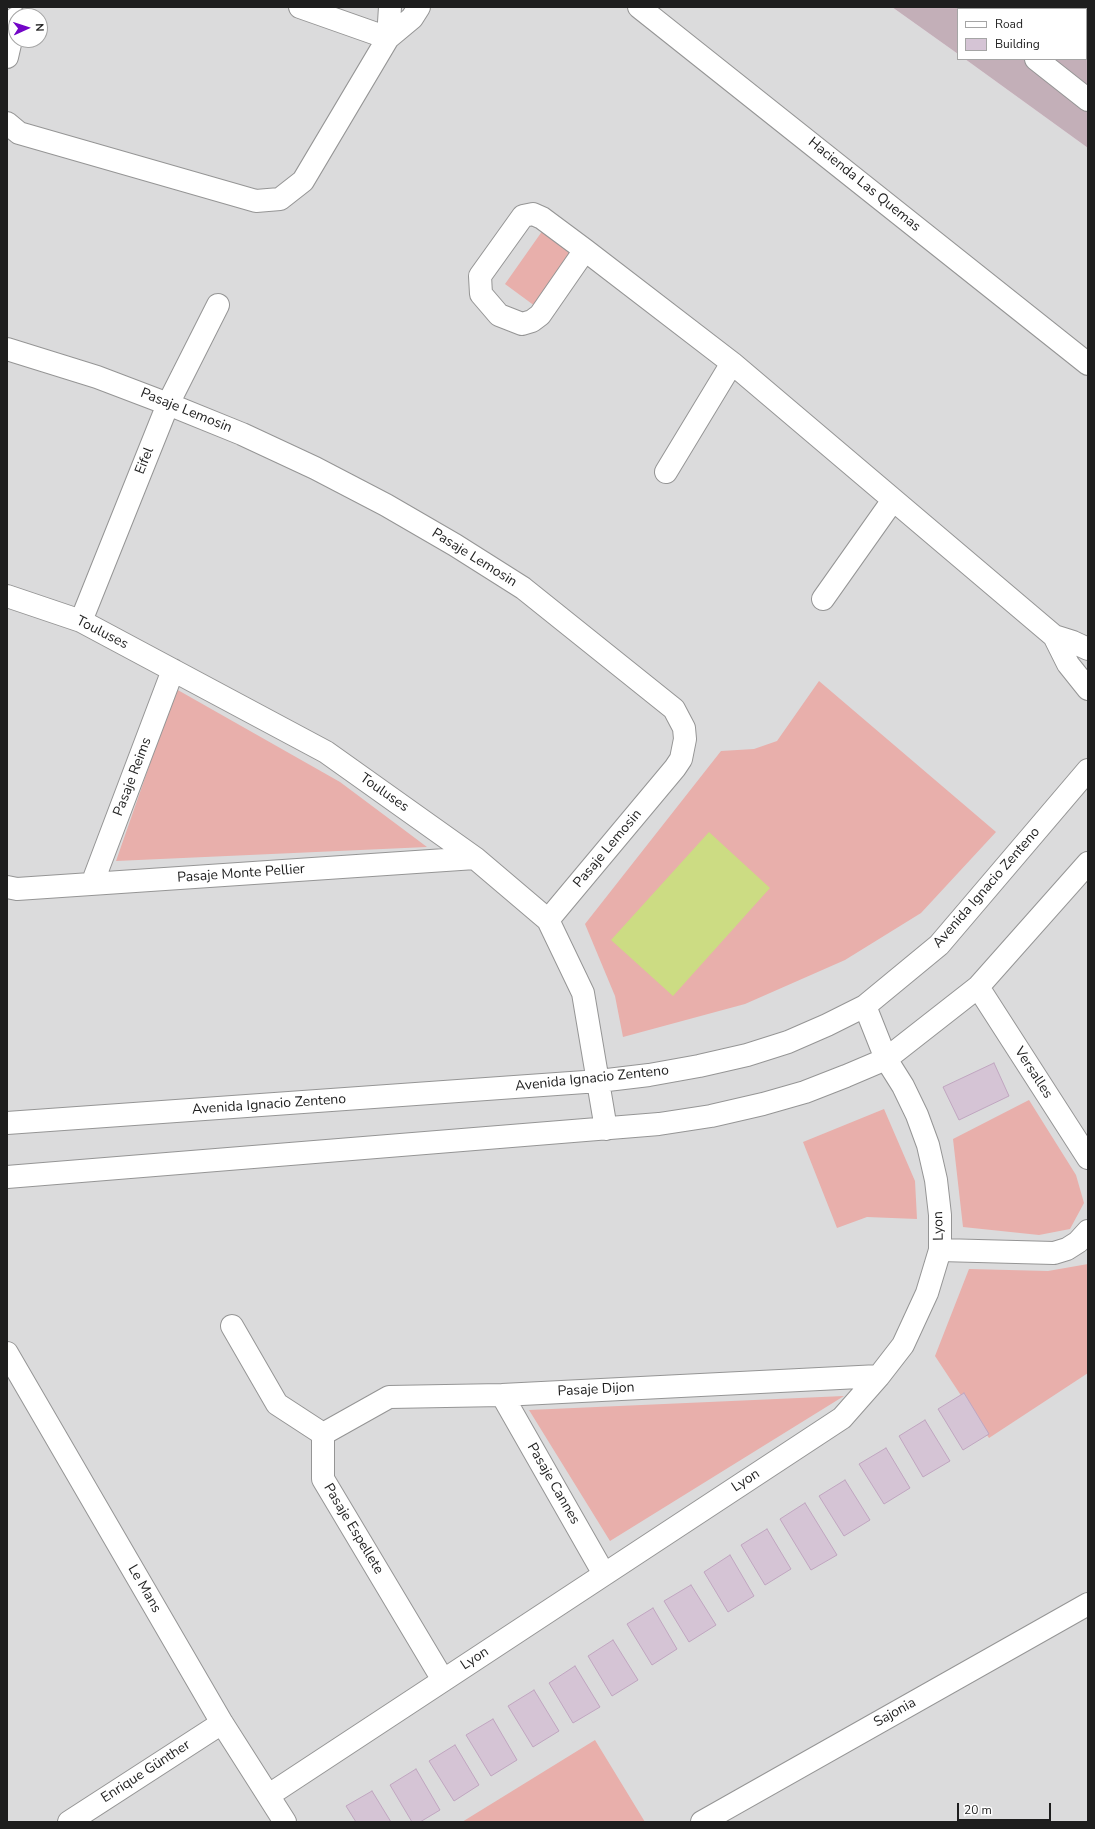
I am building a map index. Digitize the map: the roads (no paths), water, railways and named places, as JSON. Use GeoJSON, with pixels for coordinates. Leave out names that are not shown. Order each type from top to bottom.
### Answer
{"type":"FeatureCollection","features":[{"type":"Feature","properties":{"kind":"street"},"geometry":{"type":"LineString","coordinates":[[300,7],[388,38]]}},
{"type":"Feature","properties":{"kind":"street"},"geometry":{"type":"LineString","coordinates":[[388,38],[390,7]]}},
{"type":"Feature","properties":{"kind":"street"},"geometry":{"type":"LineString","coordinates":[[7,123],[19,133],[256,201],[280,198],[302,181],[388,38],[412,18],[419,7]]}},
{"type":"Feature","properties":{"kind":"street","name":"Hacienda Las Quemas"},"geometry":{"type":"LineString","coordinates":[[639,7],[1088,364]]}},
{"type":"Feature","properties":{"kind":"street"},"geometry":{"type":"LineString","coordinates":[[1037,60],[1088,100]]}},
{"type":"Feature","properties":{"kind":"street"},"geometry":{"type":"LineString","coordinates":[[585,250],[540,315],[532,321],[522,324],[500,315],[480,294],[480,276],[523,216],[533,214],[542,218],[585,250],[732,363],[1054,636],[1088,649]]}},
{"type":"Feature","properties":{"kind":"street","name":"Eifel"},"geometry":{"type":"LineString","coordinates":[[81,621],[168,404],[218,304]]}},
{"type":"Feature","properties":{"kind":"street","name":"Pasaje Lemosin"},"geometry":{"type":"LineString","coordinates":[[7,349],[97,377],[242,434],[315,468],[386,505],[455,545],[523,588],[674,709],[684,728],[685,739],[681,759],[548,920]]}},
{"type":"Feature","properties":{"kind":"street"},"geometry":{"type":"LineString","coordinates":[[666,472],[732,363]]}},
{"type":"Feature","properties":{"kind":"street"},"geometry":{"type":"LineString","coordinates":[[823,599],[893,500]]}},
{"type":"Feature","properties":{"kind":"street","name":"Touluses"},"geometry":{"type":"LineString","coordinates":[[7,596],[81,621],[326,752],[475,858],[548,920],[583,993],[606,1129]]}},
{"type":"Feature","properties":{"kind":"street"},"geometry":{"type":"LineString","coordinates":[[1054,636],[1068,664],[1088,688]]}},
{"type":"Feature","properties":{"kind":"street","name":"Pasaje Reims"},"geometry":{"type":"LineString","coordinates":[[92,884],[173,670]]}},
{"type":"Feature","properties":{"kind":"street","name":"Avenida Ignacio Zenteno"},"geometry":{"type":"LineString","coordinates":[[7,1123],[599,1081],[649,1075],[747,1055],[794,1039],[827,1025],[865,1006],[939,945],[1088,770]]}},
{"type":"Feature","properties":{"kind":"street","name":"Pasaje Monte Pellier"},"geometry":{"type":"LineString","coordinates":[[7,887],[18,889],[475,858]]}},
{"type":"Feature","properties":{"kind":"street"},"geometry":{"type":"LineString","coordinates":[[7,1177],[659,1124],[711,1116],[763,1104],[825,1084],[886,1059],[978,987],[1088,863]]}},
{"type":"Feature","properties":{"kind":"street","name":"Versalles"},"geometry":{"type":"LineString","coordinates":[[978,987],[1088,1158]]}},
{"type":"Feature","properties":{"kind":"street","name":"Lyon"},"geometry":{"type":"LineString","coordinates":[[268,1795],[842,1418],[879,1376],[903,1345],[927,1293],[940,1250],[940,1214],[936,1180],[928,1145],[917,1115],[903,1086],[886,1059],[865,1006]]}},
{"type":"Feature","properties":{"kind":"street"},"geometry":{"type":"LineString","coordinates":[[940,1250],[1054,1253],[1067,1249],[1078,1242],[1088,1231]]}},
{"type":"Feature","properties":{"kind":"street"},"geometry":{"type":"LineString","coordinates":[[232,1326],[277,1404],[323,1434]]}},
{"type":"Feature","properties":{"kind":"street","name":"Le Mans"},"geometry":{"type":"LineString","coordinates":[[7,1353],[222,1723],[285,1822]]}},
{"type":"Feature","properties":{"kind":"street","name":"Pasaje Dijon"},"geometry":{"type":"LineString","coordinates":[[323,1434],[389,1397],[502,1395],[879,1376]]}},
{"type":"Feature","properties":{"kind":"street","name":"Pasaje Cannes"},"geometry":{"type":"LineString","coordinates":[[502,1395],[604,1574]]}},
{"type":"Feature","properties":{"kind":"street","name":"Pasaje Espellete"},"geometry":{"type":"LineString","coordinates":[[323,1434],[323,1479],[444,1680]]}},
{"type":"Feature","properties":{"kind":"street","name":"Sajonia"},"geometry":{"type":"LineString","coordinates":[[702,1822],[1088,1604]]}},
{"type":"Feature","properties":{"kind":"street","name":"Enrique Günther"},"geometry":{"type":"LineString","coordinates":[[69,1822],[222,1723]]}}]}
